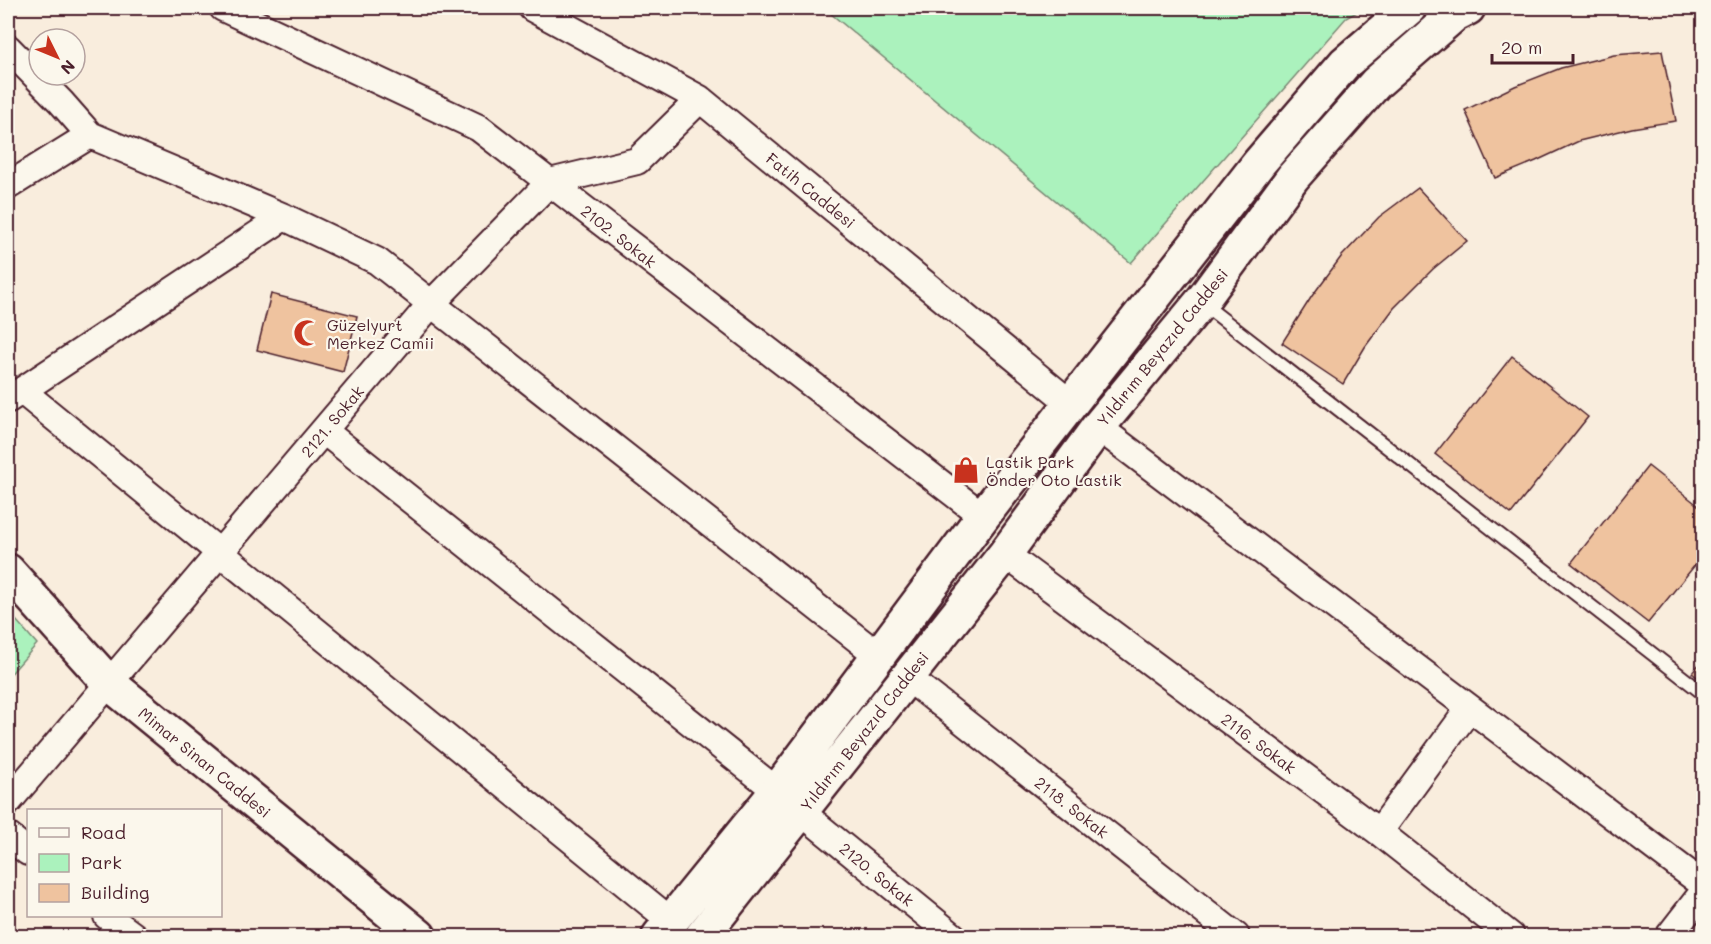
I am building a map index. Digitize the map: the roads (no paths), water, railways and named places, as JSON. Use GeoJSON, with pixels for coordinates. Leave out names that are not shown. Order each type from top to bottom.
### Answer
{"type":"FeatureCollection","features":[{"type":"Feature","properties":{"kind":"main road","name":"Yıldırım Beyazıd Caddesi"},"geometry":{"type":"LineString","coordinates":[[702,936],[789,802],[879,656],[983,516],[1259,163],[1345,63],[1409,8]]}},
{"type":"Feature","properties":{"kind":"main road","name":"Yıldırım Beyazıd Caddesi"},"geometry":{"type":"LineString","coordinates":[[665,929],[907,677],[1005,554],[1098,427],[1201,302],[1293,177],[1376,83],[1454,15],[1468,8]]}},
{"type":"Feature","properties":{"kind":"main road"},"geometry":{"type":"LineString","coordinates":[[1070,403],[1098,427]]}},
{"type":"Feature","properties":{"kind":"main road","name":"Mimar Sinan Caddesi"},"geometry":{"type":"LineString","coordinates":[[8,571],[109,683],[419,936]]}},
{"type":"Feature","properties":{"kind":"street","name":"2102. Sokak"},"geometry":{"type":"LineString","coordinates":[[223,8],[479,128],[983,516]]}},
{"type":"Feature","properties":{"kind":"street","name":"Fatih Caddesi"},"geometry":{"type":"LineString","coordinates":[[532,8],[700,99],[1070,403]]}},
{"type":"Feature","properties":{"kind":"street"},"geometry":{"type":"LineString","coordinates":[[8,48],[90,135],[284,217],[377,261],[879,656]]}},
{"type":"Feature","properties":{"kind":"street"},"geometry":{"type":"LineString","coordinates":[[550,182],[637,161],[700,99]]}},
{"type":"Feature","properties":{"kind":"street"},"geometry":{"type":"LineString","coordinates":[[8,186],[90,135]]}},
{"type":"Feature","properties":{"kind":"street","name":"2121. Sokak"},"geometry":{"type":"LineString","coordinates":[[8,802],[431,304],[550,182]]}},
{"type":"Feature","properties":{"kind":"street"},"geometry":{"type":"LineString","coordinates":[[284,217],[15,395],[220,553],[665,929]]}},
{"type":"Feature","properties":{"kind":"street"},"geometry":{"type":"LineString","coordinates":[[1098,427],[1704,885]]}},
{"type":"Feature","properties":{"kind":"street","name":"2120. Sokak"},"geometry":{"type":"LineString","coordinates":[[324,431],[789,802],[953,936]]}},
{"type":"Feature","properties":{"kind":"street","name":"2116. Sokak"},"geometry":{"type":"LineString","coordinates":[[1005,554],[1379,832],[1511,936]]}},
{"type":"Feature","properties":{"kind":"street","name":"2118. Sokak"},"geometry":{"type":"LineString","coordinates":[[907,677],[1236,936]]}},
{"type":"Feature","properties":{"kind":"street"},"geometry":{"type":"LineString","coordinates":[[1379,832],[1469,709]]}},
{"type":"Feature","properties":{"kind":"street"},"geometry":{"type":"LineString","coordinates":[[8,836],[27,851]]}},
{"type":"Feature","properties":{"kind":"street"},"geometry":{"type":"LineString","coordinates":[[1669,936],[1704,891]]}},
{"type":"Feature","properties":{"kind":"street"},"geometry":{"type":"LineString","coordinates":[[110,917],[134,936]]}},
{"type":"Feature","properties":{"kind":"lane"},"geometry":{"type":"LineString","coordinates":[[1201,302],[1704,694]]}},
{"type":"Feature","properties":{"kind":"place","name":"Güzelyurt Merkez Camii"},"geometry":{"type":"Point","coordinates":[307,333]}},
{"type":"Feature","properties":{"kind":"place","name":"Lastik Park Önder Oto Lastik"},"geometry":{"type":"Point","coordinates":[966,470]}}]}
